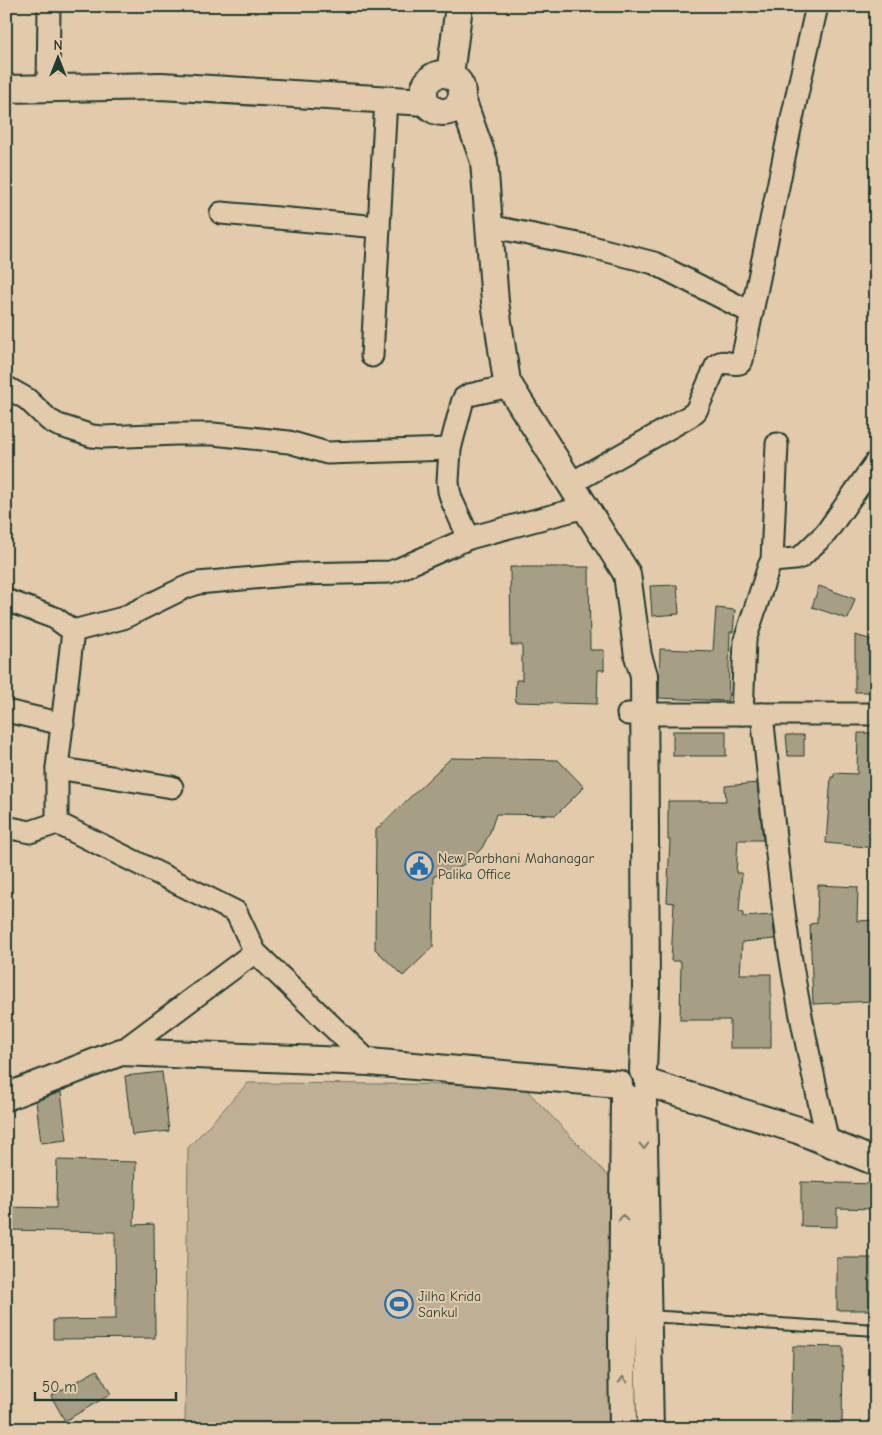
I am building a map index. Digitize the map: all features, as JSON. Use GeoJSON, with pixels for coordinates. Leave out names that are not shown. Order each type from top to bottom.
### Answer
{"type":"FeatureCollection","features":[{"type":"Feature","properties":{"kind":"street"},"geometry":{"type":"LineString","coordinates":[[48,88],[49,6]]}},
{"type":"Feature","properties":{"kind":"street"},"geometry":{"type":"LineString","coordinates":[[450,75],[459,6]]}},
{"type":"Feature","properties":{"kind":"street"},"geometry":{"type":"LineString","coordinates":[[570,484],[690,416],[696,411],[718,363],[736,364],[742,360],[817,6]]}},
{"type":"Feature","properties":{"kind":"street"},"geometry":{"type":"LineString","coordinates":[[442,74],[450,75],[461,85],[462,99],[458,106],[452,110],[445,112],[437,111],[426,102],[425,87],[429,80],[435,76],[442,74]]}},
{"type":"Feature","properties":{"kind":"street"},"geometry":{"type":"LineString","coordinates":[[6,89],[161,86],[426,102]]}},
{"type":"Feature","properties":{"kind":"street"},"geometry":{"type":"LineString","coordinates":[[372,356],[386,99]]}},
{"type":"Feature","properties":{"kind":"street"},"geometry":{"type":"LineString","coordinates":[[462,99],[484,161],[495,302],[507,382],[627,574],[638,656],[630,677],[636,714],[635,1083],[622,1331],[624,1429]]}},
{"type":"Feature","properties":{"kind":"street"},"geometry":{"type":"LineString","coordinates":[[221,213],[379,227]]}},
{"type":"Feature","properties":{"kind":"street"},"geometry":{"type":"LineString","coordinates":[[489,226],[588,246],[654,263],[752,313]]}},
{"type":"Feature","properties":{"kind":"street"},"geometry":{"type":"LineString","coordinates":[[469,538],[449,491],[450,449],[464,398],[469,395],[510,386]]}},
{"type":"Feature","properties":{"kind":"street"},"geometry":{"type":"LineString","coordinates":[[6,387],[27,399],[49,420],[58,425],[92,436],[213,434],[289,442],[327,453],[450,449]]}},
{"type":"Feature","properties":{"kind":"street"},"geometry":{"type":"LineString","coordinates":[[777,444],[772,561],[745,640],[752,714],[778,864],[788,942],[804,1035],[828,1142]]}},
{"type":"Feature","properties":{"kind":"street"},"geometry":{"type":"LineString","coordinates":[[772,561],[800,557],[826,533],[876,462]]}},
{"type":"Feature","properties":{"kind":"street"},"geometry":{"type":"LineString","coordinates":[[73,631],[123,618],[190,585],[299,574],[390,572],[469,538],[585,508]]}},
{"type":"Feature","properties":{"kind":"street"},"geometry":{"type":"LineString","coordinates":[[6,600],[55,618],[73,631]]}},
{"type":"Feature","properties":{"kind":"street"},"geometry":{"type":"LineString","coordinates":[[57,823],[57,768],[73,631]]}},
{"type":"Feature","properties":{"kind":"street"},"geometry":{"type":"LineString","coordinates":[[6,711],[63,724]]}},
{"type":"Feature","properties":{"kind":"street"},"geometry":{"type":"LineString","coordinates":[[636,714],[876,714]]}},
{"type":"Feature","properties":{"kind":"street"},"geometry":{"type":"LineString","coordinates":[[57,768],[172,786]]}},
{"type":"Feature","properties":{"kind":"street"},"geometry":{"type":"LineString","coordinates":[[6,827],[30,832],[57,823],[236,912],[255,952],[369,1062]]}},
{"type":"Feature","properties":{"kind":"street"},"geometry":{"type":"LineString","coordinates":[[6,1098],[120,1052],[255,952]]}},
{"type":"Feature","properties":{"kind":"street"},"geometry":{"type":"LineString","coordinates":[[120,1052],[369,1062],[635,1083],[798,1130],[876,1162]]}},
{"type":"Feature","properties":{"kind":"street"},"geometry":{"type":"LineString","coordinates":[[635,1083],[648,1316],[650,1429]]}},
{"type":"Feature","properties":{"kind":"lane"},"geometry":{"type":"LineString","coordinates":[[648,1316],[876,1330]]}},
{"type":"Feature","properties":{"kind":"shaded area","name":"Jilha Krida Sankul"},"geometry":{"type":"Polygon","coordinates":[[[248,1083],[522,1085],[611,1179],[612,1429],[185,1429],[188,1148],[248,1083]]]}},
{"type":"Feature","properties":{"kind":"building"},"geometry":{"type":"Polygon","coordinates":[[[510,567],[589,567],[590,650],[604,650],[604,670],[598,670],[597,704],[515,702],[516,680],[522,680],[522,645],[511,645],[510,567]]]}},
{"type":"Feature","properties":{"kind":"building"},"geometry":{"type":"Polygon","coordinates":[[[677,585],[679,614],[652,616],[650,586],[677,585]]]}},
{"type":"Feature","properties":{"kind":"building"},"geometry":{"type":"Polygon","coordinates":[[[819,586],[855,599],[848,619],[812,607],[819,586]]]}},
{"type":"Feature","properties":{"kind":"building"},"geometry":{"type":"Polygon","coordinates":[[[716,608],[735,610],[733,632],[730,632],[728,701],[659,698],[660,649],[713,651],[716,608]]]}},
{"type":"Feature","properties":{"kind":"building"},"geometry":{"type":"Polygon","coordinates":[[[855,635],[876,641],[876,692],[855,692],[855,635]]]}},
{"type":"Feature","properties":{"kind":"building"},"geometry":{"type":"Polygon","coordinates":[[[673,731],[726,731],[726,756],[673,756],[673,731]]]}},
{"type":"Feature","properties":{"kind":"building"},"geometry":{"type":"Polygon","coordinates":[[[858,733],[875,733],[876,848],[826,843],[831,777],[834,777],[834,773],[857,774],[858,733]]]}},
{"type":"Feature","properties":{"kind":"building"},"geometry":{"type":"Polygon","coordinates":[[[786,735],[804,735],[804,756],[788,756],[786,735]]]}},
{"type":"Feature","properties":{"kind":"building","name":"New Parbhani Mahanagar Palika Office"},"geometry":{"type":"Polygon","coordinates":[[[451,758],[558,760],[584,787],[556,815],[496,814],[482,848],[470,860],[454,871],[434,876],[433,947],[403,976],[375,949],[376,830],[451,758]]]}},
{"type":"Feature","properties":{"kind":"building"},"geometry":{"type":"Polygon","coordinates":[[[757,783],[763,840],[738,840],[736,873],[742,873],[739,912],[743,912],[743,917],[772,915],[775,939],[742,942],[740,974],[771,974],[771,1048],[730,1048],[730,1020],[680,1020],[681,961],[671,961],[674,903],[667,902],[670,840],[668,840],[668,801],[726,801],[725,786],[757,783]]]}},
{"type":"Feature","properties":{"kind":"building"},"geometry":{"type":"Polygon","coordinates":[[[818,885],[858,887],[857,921],[876,920],[876,955],[872,955],[874,1001],[813,1004],[810,924],[817,923],[818,885]]]}},
{"type":"Feature","properties":{"kind":"building"},"geometry":{"type":"Polygon","coordinates":[[[162,1072],[169,1131],[132,1135],[125,1076],[162,1072]]]}},
{"type":"Feature","properties":{"kind":"building"},"geometry":{"type":"Polygon","coordinates":[[[61,1092],[67,1140],[41,1143],[36,1101],[61,1092]]]}},
{"type":"Feature","properties":{"kind":"building"},"geometry":{"type":"Polygon","coordinates":[[[57,1160],[136,1162],[134,1225],[154,1224],[155,1338],[53,1339],[53,1320],[116,1319],[115,1232],[6,1230],[6,1207],[56,1208],[57,1160]]]}},
{"type":"Feature","properties":{"kind":"building"},"geometry":{"type":"Polygon","coordinates":[[[801,1182],[876,1184],[875,1209],[837,1208],[837,1227],[801,1226],[801,1182]]]}},
{"type":"Feature","properties":{"kind":"building"},"geometry":{"type":"Polygon","coordinates":[[[837,1258],[876,1258],[876,1310],[837,1310],[837,1258]]]}},
{"type":"Feature","properties":{"kind":"building"},"geometry":{"type":"Polygon","coordinates":[[[793,1346],[843,1347],[842,1429],[791,1429],[793,1346]]]}},
{"type":"Feature","properties":{"kind":"building"},"geometry":{"type":"Polygon","coordinates":[[[97,1370],[111,1394],[65,1421],[51,1396],[97,1370]]]}},
{"type":"Feature","properties":{"kind":"place","name":"New Parbhani Mahanagar Palika Office"},"geometry":{"type":"Point","coordinates":[419,866]}},
{"type":"Feature","properties":{"kind":"place","name":"Jilha Krida Sankul"},"geometry":{"type":"Point","coordinates":[399,1304]}}]}
